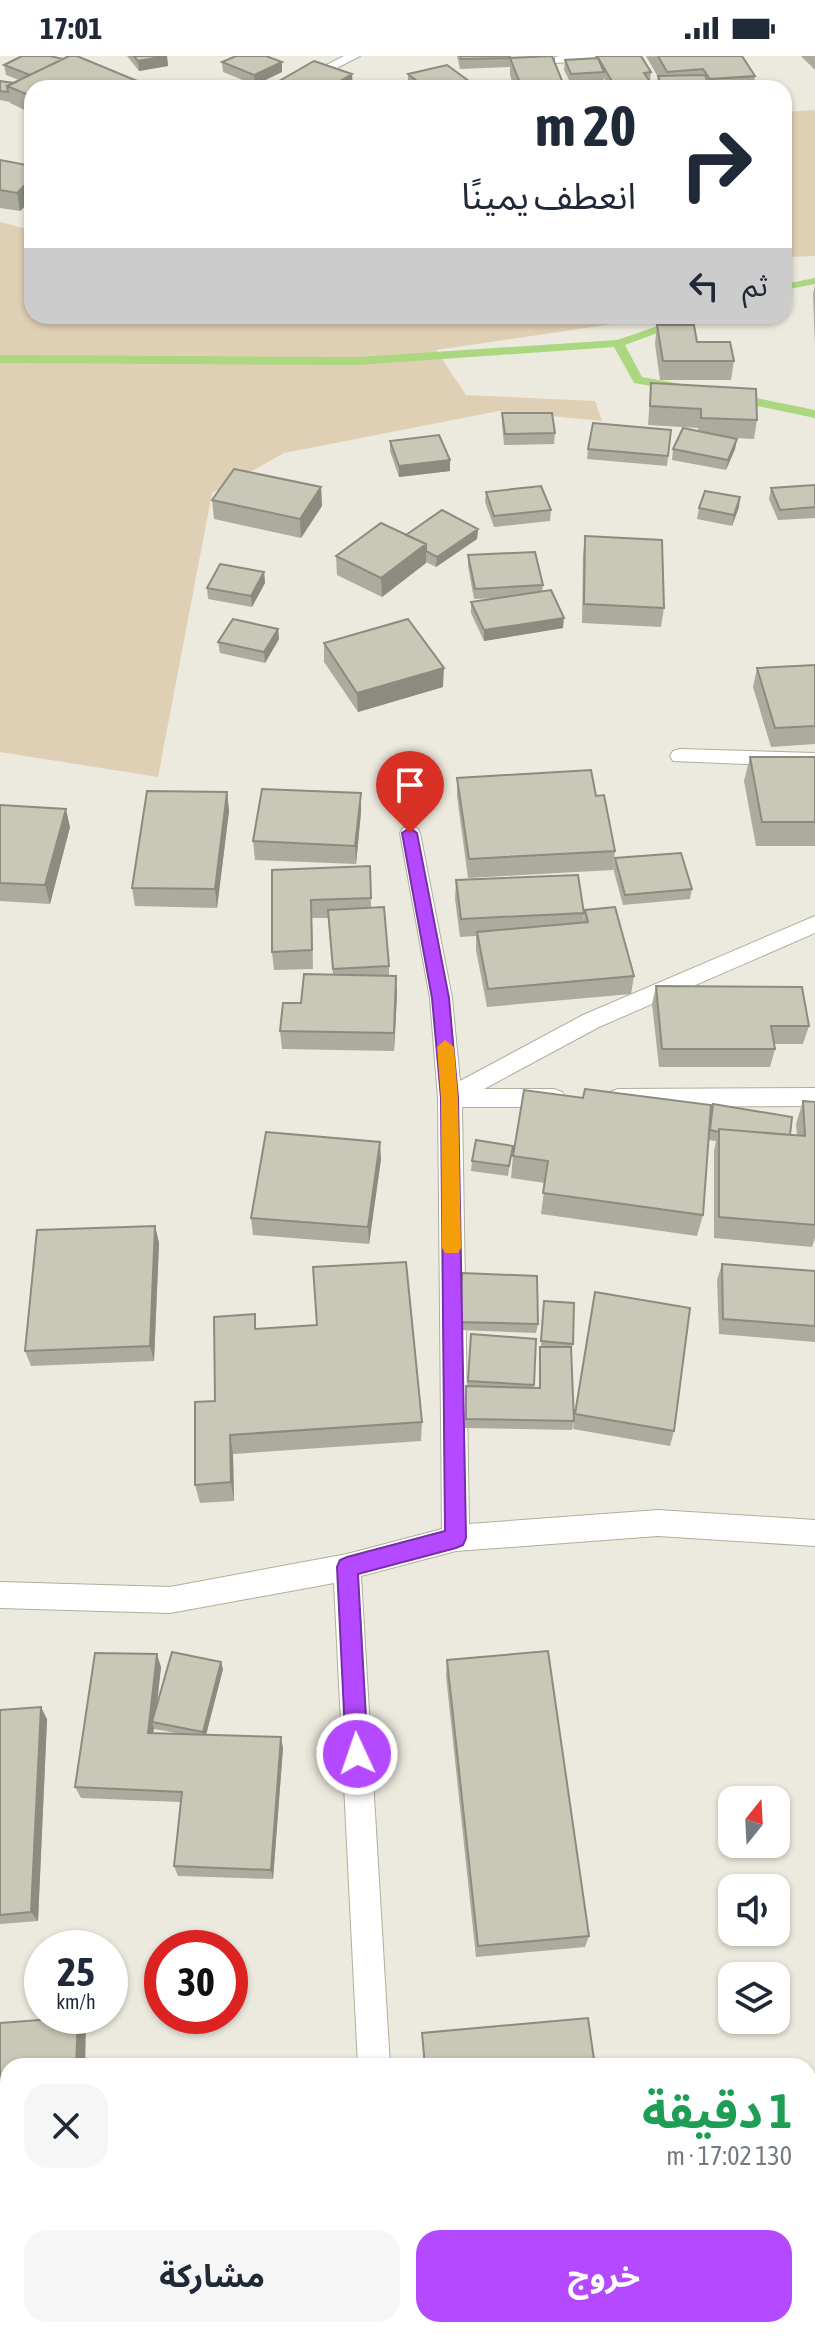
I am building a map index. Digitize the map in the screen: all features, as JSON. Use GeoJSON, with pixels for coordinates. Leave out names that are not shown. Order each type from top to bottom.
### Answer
{"type":"FeatureCollection","features":[{"type":"Feature","properties":{"kind":"street"},"geometry":{"type":"LineString","coordinates":[[304,80],[354,56]]}},
{"type":"Feature","properties":{"kind":"street"},"geometry":{"type":"LineString","coordinates":[[560,60],[606,56]]}},
{"type":"Feature","properties":{"kind":"street"},"geometry":{"type":"LineString","coordinates":[[680,756],[815,760]]}},
{"type":"Feature","properties":{"kind":"street"},"geometry":{"type":"LineString","coordinates":[[410,833],[441,998],[450,1098],[456,1538]]}},
{"type":"Feature","properties":{"kind":"street"},"geometry":{"type":"LineString","coordinates":[[450,1098],[529,1050],[613,1010],[750,955],[815,924]]}},
{"type":"Feature","properties":{"kind":"street"},"geometry":{"type":"LineString","coordinates":[[450,1098],[815,1097]]}},
{"type":"Feature","properties":{"kind":"street"},"geometry":{"type":"LineString","coordinates":[[0,1595],[170,1600],[347,1567],[456,1538],[658,1523],[815,1533]]}},
{"type":"Feature","properties":{"kind":"street"},"geometry":{"type":"LineString","coordinates":[[347,1567],[374,2058]]}},
{"type":"Feature","properties":{"kind":"shaded area"},"geometry":{"type":"Polygon","coordinates":[[[815,110],[815,256],[792,257],[792,111],[815,110]]]}},
{"type":"Feature","properties":{"kind":"shaded area"},"geometry":{"type":"Polygon","coordinates":[[[0,222],[24,228],[24,324],[612,324],[436,350],[466,395],[595,401],[602,421],[499,411],[284,453],[212,493],[158,777],[0,752],[0,222]]]}},
{"type":"Feature","properties":{"kind":"building"},"geometry":{"type":"Polygon","coordinates":[[[22,56],[63,59],[30,75],[4,65],[22,56]]]}},
{"type":"Feature","properties":{"kind":"building"},"geometry":{"type":"Polygon","coordinates":[[[69,56],[77,56],[135,80],[24,80],[24,93],[7,86],[69,56]]]}},
{"type":"Feature","properties":{"kind":"building"},"geometry":{"type":"Polygon","coordinates":[[[134,56],[166,56],[138,61],[134,56]]]}},
{"type":"Feature","properties":{"kind":"building"},"geometry":{"type":"Polygon","coordinates":[[[236,56],[266,56],[282,62],[254,75],[222,62],[236,56]]]}},
{"type":"Feature","properties":{"kind":"building"},"geometry":{"type":"Polygon","coordinates":[[[460,56],[510,56],[510,58],[461,59],[460,56]]]}},
{"type":"Feature","properties":{"kind":"building"},"geometry":{"type":"Polygon","coordinates":[[[552,56],[562,80],[519,80],[510,58],[552,56]]]}},
{"type":"Feature","properties":{"kind":"building"},"geometry":{"type":"Polygon","coordinates":[[[597,56],[641,56],[651,72],[644,73],[649,80],[611,80],[597,56]]]}},
{"type":"Feature","properties":{"kind":"building"},"geometry":{"type":"Polygon","coordinates":[[[658,56],[742,56],[755,76],[710,79],[703,69],[667,72],[658,56]]]}},
{"type":"Feature","properties":{"kind":"building"},"geometry":{"type":"Polygon","coordinates":[[[598,58],[604,72],[571,74],[565,60],[598,58]]]}},
{"type":"Feature","properties":{"kind":"building"},"geometry":{"type":"Polygon","coordinates":[[[314,61],[352,74],[342,80],[281,80],[314,61]]]}},
{"type":"Feature","properties":{"kind":"building"},"geometry":{"type":"Polygon","coordinates":[[[447,65],[468,80],[416,80],[408,74],[447,65]]]}},
{"type":"Feature","properties":{"kind":"building"},"geometry":{"type":"Polygon","coordinates":[[[705,75],[707,80],[659,80],[658,76],[705,75]]]}},
{"type":"Feature","properties":{"kind":"building"},"geometry":{"type":"Polygon","coordinates":[[[0,81],[14,83],[7,86],[8,92],[0,91],[0,81]]]}},
{"type":"Feature","properties":{"kind":"building"},"geometry":{"type":"Polygon","coordinates":[[[0,160],[24,164],[24,186],[17,193],[0,190],[0,160]]]}},
{"type":"Feature","properties":{"kind":"building"},"geometry":{"type":"Polygon","coordinates":[[[657,325],[694,325],[697,342],[730,342],[734,361],[663,361],[657,325]]]}},
{"type":"Feature","properties":{"kind":"building"},"geometry":{"type":"Polygon","coordinates":[[[651,383],[756,389],[757,420],[701,418],[701,409],[650,406],[651,383]]]}},
{"type":"Feature","properties":{"kind":"building"},"geometry":{"type":"Polygon","coordinates":[[[502,413],[552,413],[555,433],[505,434],[502,413]]]}},
{"type":"Feature","properties":{"kind":"building"},"geometry":{"type":"Polygon","coordinates":[[[593,423],[671,430],[668,456],[588,449],[593,423]]]}},
{"type":"Feature","properties":{"kind":"building"},"geometry":{"type":"Polygon","coordinates":[[[683,428],[737,439],[728,460],[673,449],[683,428]]]}},
{"type":"Feature","properties":{"kind":"building"},"geometry":{"type":"Polygon","coordinates":[[[439,435],[450,460],[399,466],[390,441],[439,435]]]}},
{"type":"Feature","properties":{"kind":"building"},"geometry":{"type":"Polygon","coordinates":[[[234,469],[321,487],[300,519],[212,500],[234,469]]]}},
{"type":"Feature","properties":{"kind":"building"},"geometry":{"type":"Polygon","coordinates":[[[815,485],[815,507],[780,510],[771,488],[815,485]]]}},
{"type":"Feature","properties":{"kind":"building"},"geometry":{"type":"Polygon","coordinates":[[[541,486],[551,510],[494,516],[486,492],[541,486]]]}},
{"type":"Feature","properties":{"kind":"building"},"geometry":{"type":"Polygon","coordinates":[[[705,491],[740,497],[734,515],[699,508],[705,491]]]}},
{"type":"Feature","properties":{"kind":"building"},"geometry":{"type":"Polygon","coordinates":[[[442,510],[478,529],[437,557],[426,551],[426,544],[406,535],[442,510]]]}},
{"type":"Feature","properties":{"kind":"building"},"geometry":{"type":"Polygon","coordinates":[[[381,523],[426,544],[381,578],[336,556],[381,523]]]}},
{"type":"Feature","properties":{"kind":"building"},"geometry":{"type":"Polygon","coordinates":[[[585,536],[662,540],[664,608],[584,604],[585,536]]]}},
{"type":"Feature","properties":{"kind":"building"},"geometry":{"type":"Polygon","coordinates":[[[535,552],[543,585],[475,589],[468,555],[535,552]]]}},
{"type":"Feature","properties":{"kind":"building"},"geometry":{"type":"Polygon","coordinates":[[[220,564],[264,572],[251,596],[207,588],[220,564]]]}},
{"type":"Feature","properties":{"kind":"building"},"geometry":{"type":"Polygon","coordinates":[[[551,590],[564,618],[484,630],[471,602],[551,590]]]}},
{"type":"Feature","properties":{"kind":"building"},"geometry":{"type":"Polygon","coordinates":[[[233,619],[278,629],[264,652],[218,642],[233,619]]]}},
{"type":"Feature","properties":{"kind":"building"},"geometry":{"type":"Polygon","coordinates":[[[408,619],[444,668],[357,693],[324,643],[408,619]]]}},
{"type":"Feature","properties":{"kind":"building"},"geometry":{"type":"Polygon","coordinates":[[[815,665],[815,726],[775,728],[757,668],[815,665]]]}},
{"type":"Feature","properties":{"kind":"building"},"geometry":{"type":"Polygon","coordinates":[[[750,757],[815,757],[815,822],[762,822],[750,757]]]}},
{"type":"Feature","properties":{"kind":"building"},"geometry":{"type":"Polygon","coordinates":[[[591,770],[596,796],[604,795],[615,851],[469,859],[457,778],[591,770]]]}},
{"type":"Feature","properties":{"kind":"building"},"geometry":{"type":"Polygon","coordinates":[[[262,789],[361,793],[355,846],[253,841],[262,789]]]}},
{"type":"Feature","properties":{"kind":"building"},"geometry":{"type":"Polygon","coordinates":[[[147,791],[227,792],[215,889],[132,888],[147,791]]]}},
{"type":"Feature","properties":{"kind":"building"},"geometry":{"type":"Polygon","coordinates":[[[0,805],[66,809],[45,885],[0,883],[0,805]]]}},
{"type":"Feature","properties":{"kind":"building"},"geometry":{"type":"Polygon","coordinates":[[[681,853],[692,889],[625,895],[615,858],[681,853]]]}},
{"type":"Feature","properties":{"kind":"building"},"geometry":{"type":"Polygon","coordinates":[[[370,866],[371,898],[311,900],[312,950],[272,952],[272,870],[370,866]]]}},
{"type":"Feature","properties":{"kind":"building"},"geometry":{"type":"Polygon","coordinates":[[[578,875],[584,913],[461,919],[456,880],[578,875]]]}},
{"type":"Feature","properties":{"kind":"building"},"geometry":{"type":"Polygon","coordinates":[[[384,907],[389,966],[333,969],[328,910],[384,907]]]}},
{"type":"Feature","properties":{"kind":"building"},"geometry":{"type":"Polygon","coordinates":[[[615,907],[634,976],[488,989],[477,932],[588,922],[585,910],[615,907]]]}},
{"type":"Feature","properties":{"kind":"building"},"geometry":{"type":"Polygon","coordinates":[[[304,974],[396,976],[394,1033],[280,1031],[283,1003],[301,1003],[304,974]]]}},
{"type":"Feature","properties":{"kind":"building"},"geometry":{"type":"Polygon","coordinates":[[[656,986],[802,987],[809,1026],[771,1026],[775,1049],[662,1049],[656,986]]]}},
{"type":"Feature","properties":{"kind":"building"},"geometry":{"type":"Polygon","coordinates":[[[585,1089],[711,1105],[703,1215],[543,1193],[548,1161],[513,1156],[524,1090],[583,1098],[585,1089]]]}},
{"type":"Feature","properties":{"kind":"building"},"geometry":{"type":"Polygon","coordinates":[[[803,1101],[815,1102],[815,1225],[719,1217],[719,1129],[805,1136],[803,1101]]]}},
{"type":"Feature","properties":{"kind":"building"},"geometry":{"type":"Polygon","coordinates":[[[713,1104],[792,1117],[790,1135],[710,1130],[713,1104]]]}},
{"type":"Feature","properties":{"kind":"building"},"geometry":{"type":"Polygon","coordinates":[[[266,1132],[380,1142],[368,1227],[251,1218],[266,1132]]]}},
{"type":"Feature","properties":{"kind":"building"},"geometry":{"type":"Polygon","coordinates":[[[476,1140],[513,1146],[509,1166],[472,1161],[476,1140]]]}},
{"type":"Feature","properties":{"kind":"building"},"geometry":{"type":"Polygon","coordinates":[[[155,1226],[150,1346],[25,1351],[37,1230],[155,1226]]]}},
{"type":"Feature","properties":{"kind":"building"},"geometry":{"type":"Polygon","coordinates":[[[406,1262],[422,1422],[230,1435],[231,1482],[195,1485],[195,1402],[215,1401],[214,1317],[255,1314],[255,1329],[317,1325],[313,1267],[406,1262]]]}},
{"type":"Feature","properties":{"kind":"building"},"geometry":{"type":"Polygon","coordinates":[[[722,1264],[815,1271],[815,1326],[723,1319],[722,1264]]]}},
{"type":"Feature","properties":{"kind":"building"},"geometry":{"type":"Polygon","coordinates":[[[462,1273],[537,1276],[538,1324],[460,1322],[462,1273]]]}},
{"type":"Feature","properties":{"kind":"building"},"geometry":{"type":"Polygon","coordinates":[[[595,1292],[690,1308],[674,1431],[575,1414],[595,1292]]]}},
{"type":"Feature","properties":{"kind":"building"},"geometry":{"type":"Polygon","coordinates":[[[544,1301],[574,1303],[573,1344],[541,1341],[544,1301]]]}},
{"type":"Feature","properties":{"kind":"building"},"geometry":{"type":"Polygon","coordinates":[[[471,1334],[536,1339],[534,1385],[468,1381],[471,1334]]]}},
{"type":"Feature","properties":{"kind":"building"},"geometry":{"type":"Polygon","coordinates":[[[540,1347],[571,1347],[574,1421],[466,1419],[466,1386],[540,1388],[540,1347]]]}},
{"type":"Feature","properties":{"kind":"building"},"geometry":{"type":"Polygon","coordinates":[[[548,1651],[589,1936],[478,1946],[447,1660],[548,1651]]]}},
{"type":"Feature","properties":{"kind":"building"},"geometry":{"type":"Polygon","coordinates":[[[172,1652],[221,1662],[203,1732],[152,1722],[172,1652]]]}},
{"type":"Feature","properties":{"kind":"building"},"geometry":{"type":"Polygon","coordinates":[[[95,1653],[157,1654],[148,1733],[281,1737],[271,1870],[174,1866],[182,1792],[75,1787],[95,1653]]]}},
{"type":"Feature","properties":{"kind":"building"},"geometry":{"type":"Polygon","coordinates":[[[41,1707],[31,1912],[0,1915],[0,1710],[41,1707]]]}},
{"type":"Feature","properties":{"kind":"building"},"geometry":{"type":"Polygon","coordinates":[[[588,2018],[594,2058],[424,2058],[422,2033],[588,2018]]]}},
{"type":"Feature","properties":{"kind":"building"},"geometry":{"type":"Polygon","coordinates":[[[24,2021],[24,2034],[77,2034],[76,2058],[0,2058],[0,2023],[24,2021]]]}},
{"type":"Feature","properties":{"kind":"waterway"},"geometry":{"type":"LineString","coordinates":[[792,285],[815,281]]}},
{"type":"Feature","properties":{"kind":"waterway"},"geometry":{"type":"LineString","coordinates":[[618,343],[674,324]]}},
{"type":"Feature","properties":{"kind":"waterway"},"geometry":{"type":"LineString","coordinates":[[0,359],[358,361],[618,343]]}},
{"type":"Feature","properties":{"kind":"waterway"},"geometry":{"type":"LineString","coordinates":[[618,343],[638,380],[683,388]]}},
{"type":"Feature","properties":{"kind":"waterway"},"geometry":{"type":"LineString","coordinates":[[732,397],[815,414]]}},
{"type":"Feature","properties":{"kind":"slow traffic"},"geometry":{"type":"LineString","coordinates":[[445,1047],[450,1098],[452,1248]]}},
{"type":"Feature","properties":{"kind":"route"},"geometry":{"type":"LineString","coordinates":[[357,1754],[347,1567],[456,1538],[450,1098],[441,998],[410,833]]}}]}
